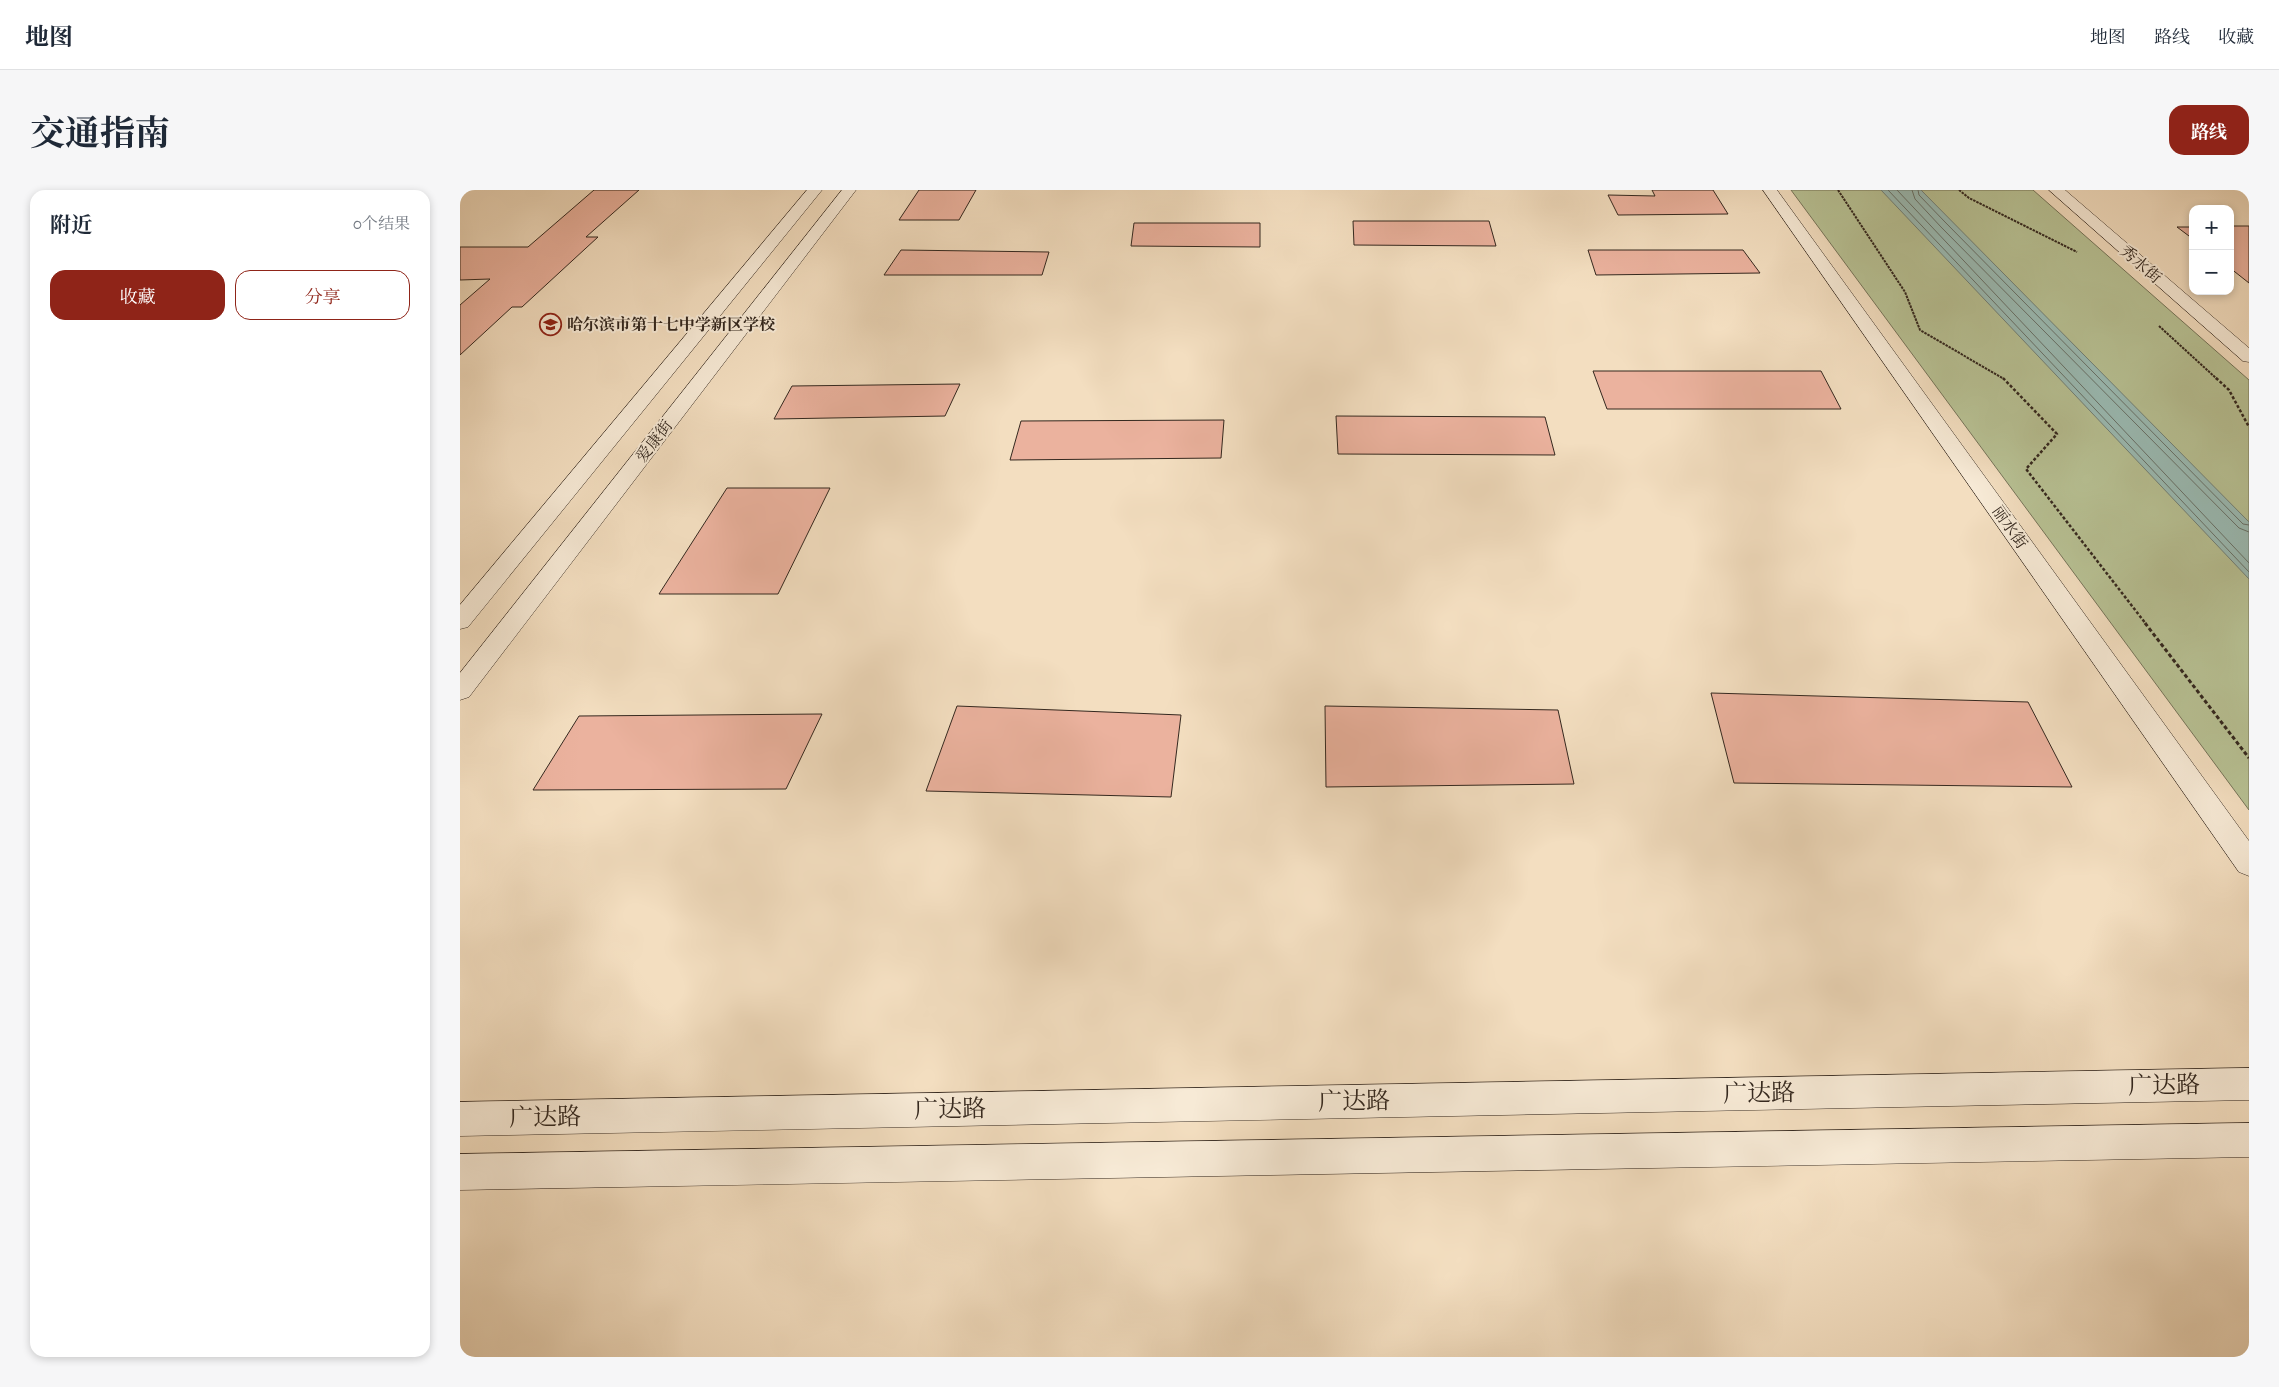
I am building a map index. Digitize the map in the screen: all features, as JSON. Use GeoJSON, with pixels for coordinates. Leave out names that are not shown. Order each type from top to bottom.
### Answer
{"type":"FeatureCollection","features":[{"type":"Feature","properties":{"kind":"main road","name":"爱康街"},"geometry":{"type":"LineString","coordinates":[[460,621],[815,190]]}},
{"type":"Feature","properties":{"kind":"main road","name":"爱康街"},"geometry":{"type":"LineString","coordinates":[[460,691],[849,190]]}},
{"type":"Feature","properties":{"kind":"main road","name":"丽水街"},"geometry":{"type":"LineString","coordinates":[[1770,190],[2249,864]]}},
{"type":"Feature","properties":{"kind":"main road","name":"秀水街"},"geometry":{"type":"LineString","coordinates":[[2056,190],[2249,357]]}},
{"type":"Feature","properties":{"kind":"main road","name":"广达路"},"geometry":{"type":"LineString","coordinates":[[460,1119],[2249,1084]]}},
{"type":"Feature","properties":{"kind":"main road"},"geometry":{"type":"LineString","coordinates":[[460,1172],[2249,1140]]}},
{"type":"Feature","properties":{"kind":"path"},"geometry":{"type":"LineString","coordinates":[[1838,190],[1905,292],[1920,330],[2000,376],[2057,434],[2026,469],[2249,758]]}},
{"type":"Feature","properties":{"kind":"path"},"geometry":{"type":"LineString","coordinates":[[1959,190],[1969,198],[2081,254]]}},
{"type":"Feature","properties":{"kind":"path"},"geometry":{"type":"LineString","coordinates":[[2159,325],[2229,390],[2249,427]]}},
{"type":"Feature","properties":{"kind":"green space"},"geometry":{"type":"Polygon","coordinates":[[[1791,190],[2033,190],[2249,380],[2249,810],[1791,190]]]}},
{"type":"Feature","properties":{"kind":"water"},"geometry":{"type":"Polygon","coordinates":[[[1881,190],[1921,190],[2249,522],[2249,579],[1881,190]]]}},
{"type":"Feature","properties":{"kind":"building"},"geometry":{"type":"Polygon","coordinates":[[[594,190],[639,190],[586,237],[598,237],[522,307],[512,307],[460,355],[460,305],[490,279],[460,280],[460,247],[528,247],[594,190]]]}},
{"type":"Feature","properties":{"kind":"building"},"geometry":{"type":"Polygon","coordinates":[[[919,190],[976,190],[959,220],[899,220],[919,190]]]}},
{"type":"Feature","properties":{"kind":"building"},"geometry":{"type":"Polygon","coordinates":[[[1652,190],[1713,190],[1728,214],[1618,215],[1608,195],[1655,196],[1652,190]]]}},
{"type":"Feature","properties":{"kind":"building"},"geometry":{"type":"Polygon","coordinates":[[[1353,221],[1489,221],[1496,246],[1354,245],[1353,221]]]}},
{"type":"Feature","properties":{"kind":"building"},"geometry":{"type":"Polygon","coordinates":[[[1134,223],[1260,223],[1260,247],[1131,246],[1134,223]]]}},
{"type":"Feature","properties":{"kind":"building"},"geometry":{"type":"Polygon","coordinates":[[[2234,226],[2249,226],[2249,283],[2234,271],[2234,226]]]}},
{"type":"Feature","properties":{"kind":"building"},"geometry":{"type":"Polygon","coordinates":[[[2177,227],[2189,227],[2189,236],[2177,227]]]}},
{"type":"Feature","properties":{"kind":"building"},"geometry":{"type":"Polygon","coordinates":[[[901,250],[1049,252],[1042,275],[884,275],[901,250]]]}},
{"type":"Feature","properties":{"kind":"building"},"geometry":{"type":"Polygon","coordinates":[[[1588,250],[1743,250],[1760,273],[1596,275],[1588,250]]]}},
{"type":"Feature","properties":{"kind":"building"},"geometry":{"type":"Polygon","coordinates":[[[1593,371],[1821,371],[1841,409],[1607,409],[1593,371]]]}},
{"type":"Feature","properties":{"kind":"building"},"geometry":{"type":"Polygon","coordinates":[[[960,384],[945,416],[774,419],[792,386],[960,384]]]}},
{"type":"Feature","properties":{"kind":"building"},"geometry":{"type":"Polygon","coordinates":[[[1336,416],[1545,417],[1555,455],[1338,454],[1336,416]]]}},
{"type":"Feature","properties":{"kind":"building"},"geometry":{"type":"Polygon","coordinates":[[[1224,420],[1221,458],[1010,460],[1021,421],[1224,420]]]}},
{"type":"Feature","properties":{"kind":"building"},"geometry":{"type":"Polygon","coordinates":[[[727,488],[830,488],[778,594],[659,594],[727,488]]]}},
{"type":"Feature","properties":{"kind":"building"},"geometry":{"type":"Polygon","coordinates":[[[1711,693],[2028,702],[2072,787],[1734,783],[1711,693]]]}},
{"type":"Feature","properties":{"kind":"building"},"geometry":{"type":"Polygon","coordinates":[[[957,706],[1181,715],[1171,797],[926,791],[957,706]]]}},
{"type":"Feature","properties":{"kind":"building"},"geometry":{"type":"Polygon","coordinates":[[[1325,706],[1558,710],[1574,784],[1326,787],[1325,706]]]}},
{"type":"Feature","properties":{"kind":"building"},"geometry":{"type":"Polygon","coordinates":[[[822,714],[786,789],[533,790],[579,716],[822,714]]]}},
{"type":"Feature","properties":{"kind":"place","name":"哈尔滨市第十七中学新区学校"},"geometry":{"type":"Point","coordinates":[551,324]}}]}
